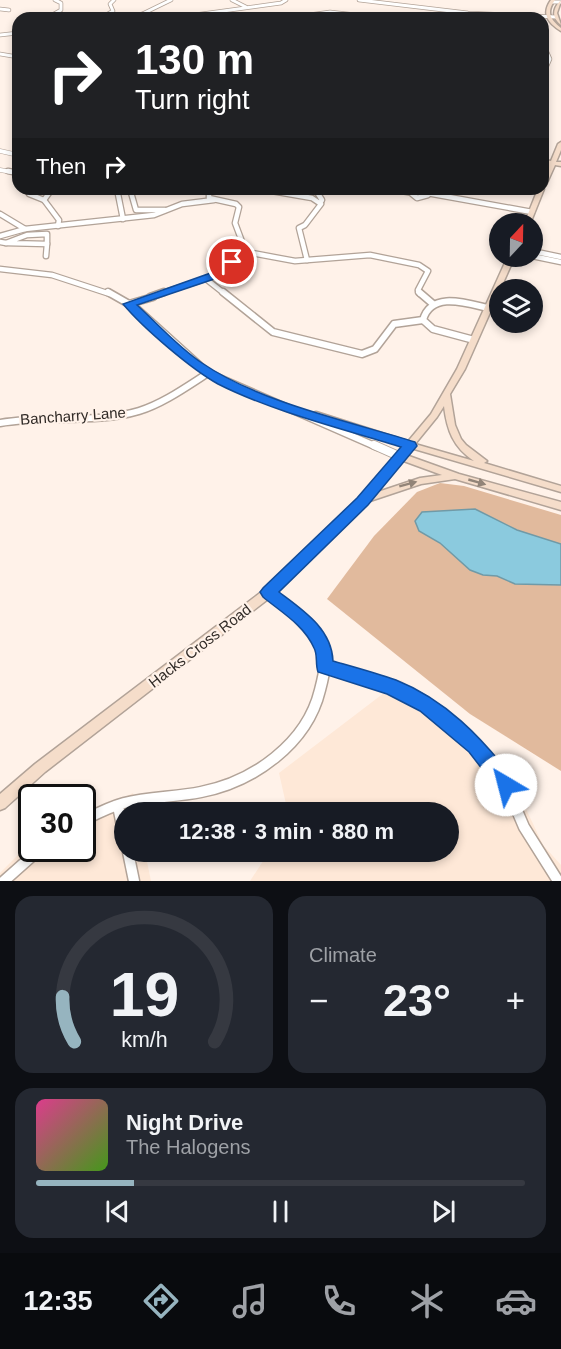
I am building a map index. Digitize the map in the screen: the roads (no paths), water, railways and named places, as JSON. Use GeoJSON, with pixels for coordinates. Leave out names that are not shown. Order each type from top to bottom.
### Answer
{"type":"FeatureCollection","features":[{"type":"Feature","properties":{"kind":"main road"},"geometry":{"type":"LineString","coordinates":[[561,2],[556,7],[556,17],[561,24]]}},
{"type":"Feature","properties":{"kind":"main road"},"geometry":{"type":"LineString","coordinates":[[549,18],[561,30]]}},
{"type":"Feature","properties":{"kind":"main road"},"geometry":{"type":"LineString","coordinates":[[549,170],[561,144]]}},
{"type":"Feature","properties":{"kind":"main road"},"geometry":{"type":"LineString","coordinates":[[549,163],[561,165]]}},
{"type":"Feature","properties":{"kind":"main road"},"geometry":{"type":"LineString","coordinates":[[531,213],[539,195]]}},
{"type":"Feature","properties":{"kind":"main road","name":"Hacks Cross Road"},"geometry":{"type":"LineString","coordinates":[[0,803],[40,768],[268,592],[362,502],[434,415],[474,340],[507,267]]}},
{"type":"Feature","properties":{"kind":"main road"},"geometry":{"type":"LineString","coordinates":[[446,393],[453,433],[458,445],[467,454],[497,470]]}},
{"type":"Feature","properties":{"kind":"main road"},"geometry":{"type":"LineString","coordinates":[[410,446],[561,489]]}},
{"type":"Feature","properties":{"kind":"main road"},"geometry":{"type":"LineString","coordinates":[[401,457],[456,476],[561,506]]}},
{"type":"Feature","properties":{"kind":"main road"},"geometry":{"type":"LineString","coordinates":[[362,502],[399,487],[456,476]]}},
{"type":"Feature","properties":{"kind":"street"},"geometry":{"type":"LineString","coordinates":[[55,0],[61,3],[61,10],[58,12]]}},
{"type":"Feature","properties":{"kind":"street"},"geometry":{"type":"LineString","coordinates":[[111,12],[113,11],[110,4],[114,0]]}},
{"type":"Feature","properties":{"kind":"street"},"geometry":{"type":"LineString","coordinates":[[146,12],[171,0]]}},
{"type":"Feature","properties":{"kind":"street"},"geometry":{"type":"LineString","coordinates":[[232,0],[247,8]]}},
{"type":"Feature","properties":{"kind":"street"},"geometry":{"type":"LineString","coordinates":[[217,12],[281,3],[286,0]]}},
{"type":"Feature","properties":{"kind":"street"},"geometry":{"type":"LineString","coordinates":[[359,0],[470,12]]}},
{"type":"Feature","properties":{"kind":"street"},"geometry":{"type":"LineString","coordinates":[[392,4],[397,0]]}},
{"type":"Feature","properties":{"kind":"street"},"geometry":{"type":"LineString","coordinates":[[553,1],[561,2]]}},
{"type":"Feature","properties":{"kind":"street"},"geometry":{"type":"LineString","coordinates":[[0,9],[9,10]]}},
{"type":"Feature","properties":{"kind":"street"},"geometry":{"type":"LineString","coordinates":[[549,17],[556,17]]}},
{"type":"Feature","properties":{"kind":"street"},"geometry":{"type":"LineString","coordinates":[[549,49],[551,58],[549,65]]}},
{"type":"Feature","properties":{"kind":"street"},"geometry":{"type":"LineString","coordinates":[[32,195],[44,200],[59,220],[58,225]]}},
{"type":"Feature","properties":{"kind":"street"},"geometry":{"type":"LineString","coordinates":[[44,200],[48,195]]}},
{"type":"Feature","properties":{"kind":"street"},"geometry":{"type":"LineString","coordinates":[[118,195],[123,219]]}},
{"type":"Feature","properties":{"kind":"street"},"geometry":{"type":"LineString","coordinates":[[132,195],[136,210],[167,210]]}},
{"type":"Feature","properties":{"kind":"street"},"geometry":{"type":"LineString","coordinates":[[129,304],[223,273],[244,247],[235,223],[239,207],[236,204],[209,198],[209,195]]}},
{"type":"Feature","properties":{"kind":"street"},"geometry":{"type":"LineString","coordinates":[[287,195],[319,202]]}},
{"type":"Feature","properties":{"kind":"street"},"geometry":{"type":"LineString","coordinates":[[307,260],[299,228],[305,225],[321,207],[319,202],[322,200],[319,195]]}},
{"type":"Feature","properties":{"kind":"street"},"geometry":{"type":"LineString","coordinates":[[427,195],[526,213]]}},
{"type":"Feature","properties":{"kind":"street"},"geometry":{"type":"LineString","coordinates":[[451,200],[454,195]]}},
{"type":"Feature","properties":{"kind":"street"},"geometry":{"type":"LineString","coordinates":[[0,236],[25,229],[154,215],[182,204],[214,200]]}},
{"type":"Feature","properties":{"kind":"street"},"geometry":{"type":"LineString","coordinates":[[0,214],[25,229]]}},
{"type":"Feature","properties":{"kind":"street"},"geometry":{"type":"LineString","coordinates":[[3,242],[17,237],[47,234],[46,256]]}},
{"type":"Feature","properties":{"kind":"street"},"geometry":{"type":"LineString","coordinates":[[3,242],[47,244]]}},
{"type":"Feature","properties":{"kind":"street"},"geometry":{"type":"LineString","coordinates":[[241,251],[295,261],[370,255],[419,265],[428,271],[418,290],[433,304]]}},
{"type":"Feature","properties":{"kind":"street"},"geometry":{"type":"LineString","coordinates":[[543,253],[561,257]]}},
{"type":"Feature","properties":{"kind":"street"},"geometry":{"type":"LineString","coordinates":[[543,258],[561,262]]}},
{"type":"Feature","properties":{"kind":"street"},"geometry":{"type":"LineString","coordinates":[[0,269],[67,279],[98,288],[129,304],[208,373],[401,457]]}},
{"type":"Feature","properties":{"kind":"street"},"geometry":{"type":"LineString","coordinates":[[206,279],[273,332],[362,354],[375,349],[394,324],[423,320],[433,328],[474,340]]}},
{"type":"Feature","properties":{"kind":"street"},"geometry":{"type":"LineString","coordinates":[[423,320],[425,311],[433,304],[447,301],[488,308]]}},
{"type":"Feature","properties":{"kind":"street","name":"Bancharry Lane"},"geometry":{"type":"LineString","coordinates":[[0,423],[18,419],[126,414],[157,403],[208,373]]}},
{"type":"Feature","properties":{"kind":"street"},"geometry":{"type":"LineString","coordinates":[[288,407],[410,446]]}},
{"type":"Feature","properties":{"kind":"street"},"geometry":{"type":"LineString","coordinates":[[126,802],[221,787],[250,775],[292,742],[314,712],[325,666],[324,649],[307,622],[268,592]]}},
{"type":"Feature","properties":{"kind":"street"},"geometry":{"type":"LineString","coordinates":[[325,666],[392,687],[410,696],[427,705],[476,745],[504,780],[524,827],[558,881]]}},
{"type":"Feature","properties":{"kind":"street"},"geometry":{"type":"LineString","coordinates":[[96,815],[114,808]]}},
{"type":"Feature","properties":{"kind":"street"},"geometry":{"type":"LineString","coordinates":[[4,881],[25,862]]}},
{"type":"Feature","properties":{"kind":"street"},"geometry":{"type":"LineString","coordinates":[[130,862],[134,881]]}},
{"type":"Feature","properties":{"kind":"water"},"geometry":{"type":"Polygon","coordinates":[[[475,509],[517,530],[561,544],[561,585],[515,584],[497,576],[483,575],[470,570],[440,543],[419,531],[415,521],[422,512],[475,509]]]}}]}
